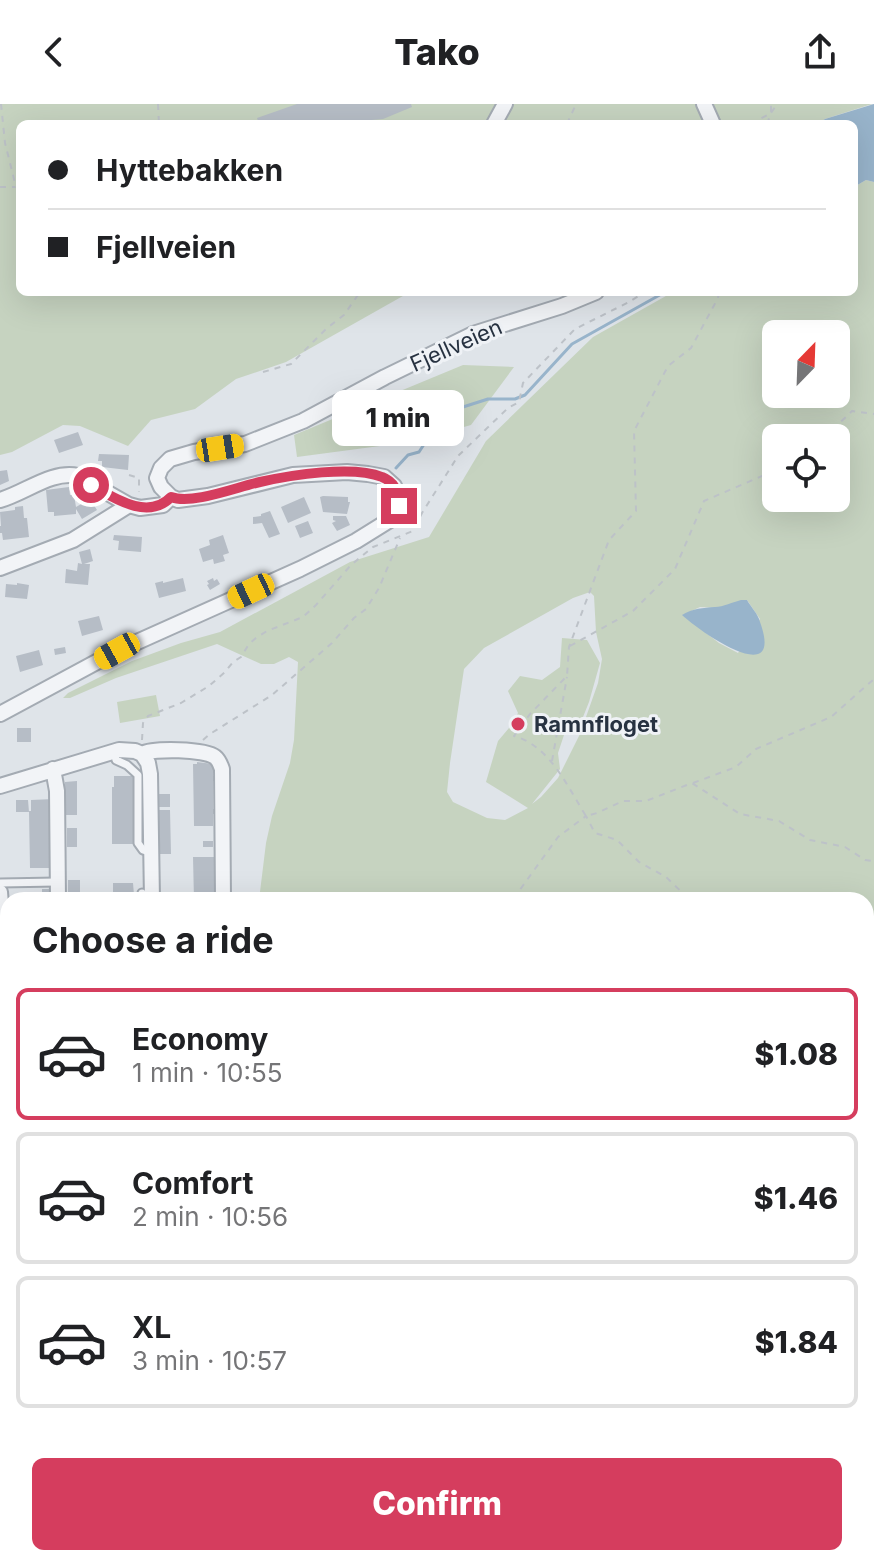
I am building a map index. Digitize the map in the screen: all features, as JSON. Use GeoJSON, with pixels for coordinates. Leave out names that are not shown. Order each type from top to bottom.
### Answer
{"type":"FeatureCollection","features":[{"type":"Feature","properties":{"kind":"street","name":"Fjellveien"},"geometry":{"type":"LineString","coordinates":[[171,497],[157,478],[170,459],[245,444],[303,421],[473,334],[586,296]]}},
{"type":"Feature","properties":{"kind":"street"},"geometry":{"type":"LineString","coordinates":[[0,500],[57,475],[70,474],[140,508],[163,505],[171,497],[178,500],[208,496],[293,475],[347,472],[384,477],[399,496],[399,506],[393,518],[356,541],[117,651],[0,714]]}},
{"type":"Feature","properties":{"kind":"street"},"geometry":{"type":"LineString","coordinates":[[0,568],[73,540],[129,505]]}},
{"type":"Feature","properties":{"kind":"street"},"geometry":{"type":"LineString","coordinates":[[0,786],[114,751],[128,750],[142,754],[159,750],[211,755],[219,761],[222,769],[223,892]]}},
{"type":"Feature","properties":{"kind":"street"},"geometry":{"type":"LineString","coordinates":[[142,754],[150,774],[152,853],[146,892]]}},
{"type":"Feature","properties":{"kind":"street"},"geometry":{"type":"LineString","coordinates":[[53,769],[57,791],[58,892]]}},
{"type":"Feature","properties":{"kind":"street"},"geometry":{"type":"LineString","coordinates":[[0,1078],[0,1172]]}},
{"type":"Feature","properties":{"kind":"lane"},"geometry":{"type":"LineString","coordinates":[[114,751],[116,760],[138,775],[138,843],[143,850],[152,853]]}},
{"type":"Feature","properties":{"kind":"lane"},"geometry":{"type":"LineString","coordinates":[[0,883],[57,882]]}},
{"type":"Feature","properties":{"kind":"path"},"geometry":{"type":"LineString","coordinates":[[1,104],[5,143],[16,179]]}},
{"type":"Feature","properties":{"kind":"path"},"geometry":{"type":"LineString","coordinates":[[771,104],[771,113]]}},
{"type":"Feature","properties":{"kind":"path"},"geometry":{"type":"LineString","coordinates":[[768,120],[777,104]]}},
{"type":"Feature","properties":{"kind":"path"},"geometry":{"type":"LineString","coordinates":[[758,120],[771,113]]}},
{"type":"Feature","properties":{"kind":"path"},"geometry":{"type":"LineString","coordinates":[[263,372],[291,364],[344,315],[357,296]]}},
{"type":"Feature","properties":{"kind":"path"},"geometry":{"type":"LineString","coordinates":[[142,754],[143,723],[148,716],[181,703],[209,686],[241,657],[256,638],[303,617],[351,565],[373,547],[413,531],[458,456],[508,408],[519,402],[523,383],[575,329],[639,296]]}},
{"type":"Feature","properties":{"kind":"path"},"geometry":{"type":"LineString","coordinates":[[551,761],[567,676],[569,647],[609,540],[636,511],[634,431],[668,366],[691,348],[718,296]]}},
{"type":"Feature","properties":{"kind":"path"},"geometry":{"type":"LineString","coordinates":[[839,424],[852,411],[874,414]]}},
{"type":"Feature","properties":{"kind":"path"},"geometry":{"type":"LineString","coordinates":[[129,475],[139,478],[139,492]]}},
{"type":"Feature","properties":{"kind":"path"},"geometry":{"type":"LineString","coordinates":[[569,647],[633,611],[675,569],[704,501],[762,476]]}},
{"type":"Feature","properties":{"kind":"path"},"geometry":{"type":"LineString","coordinates":[[190,752],[210,734],[272,695],[366,609],[401,537]]}},
{"type":"Feature","properties":{"kind":"path"},"geometry":{"type":"LineString","coordinates":[[567,676],[530,714],[514,736],[528,740],[551,761],[595,833],[617,840],[639,862],[666,877],[682,892]]}},
{"type":"Feature","properties":{"kind":"path"},"geometry":{"type":"LineString","coordinates":[[519,892],[558,837],[586,816],[623,801],[646,801],[736,767],[756,749],[831,717],[874,679]]}},
{"type":"Feature","properties":{"kind":"path"},"geometry":{"type":"LineString","coordinates":[[692,783],[740,814],[779,821],[810,840],[845,847],[865,860],[874,861]]}},
{"type":"Feature","properties":{"kind":"green space"},"geometry":{"type":"Polygon","coordinates":[[[0,104],[872,104],[823,120],[16,120],[16,296],[403,296],[286,362],[236,379],[195,409],[151,420],[128,446],[80,426],[63,425],[12,452],[0,455],[0,104]]]}},
{"type":"Feature","properties":{"kind":"green space"},"geometry":{"type":"Polygon","coordinates":[[[866,180],[874,182],[874,892],[260,892],[272,816],[290,763],[294,740],[298,662],[289,657],[274,664],[261,664],[217,644],[63,698],[132,661],[220,632],[350,562],[429,537],[486,441],[593,337],[666,296],[858,296],[858,185],[866,180]],[[590,592],[573,598],[484,648],[464,669],[447,792],[453,802],[487,818],[505,820],[528,808],[486,782],[498,741],[518,713],[508,691],[520,676],[542,680],[560,667],[562,638],[587,640],[600,663],[589,702],[581,722],[566,729],[558,753],[560,769],[532,804],[558,778],[580,734],[598,683],[602,659],[596,632],[594,596],[590,592]],[[747,600],[719,608],[700,607],[683,615],[719,643],[738,653],[760,619],[747,600]]]}},
{"type":"Feature","properties":{"kind":"green space"},"geometry":{"type":"Polygon","coordinates":[[[463,365],[514,367],[471,425],[410,442],[297,457],[294,435],[463,365]]]}},
{"type":"Feature","properties":{"kind":"green space"},"geometry":{"type":"Polygon","coordinates":[[[156,695],[160,716],[120,723],[117,702],[156,695]]]}},
{"type":"Feature","properties":{"kind":"water"},"geometry":{"type":"Polygon","coordinates":[[[874,104],[874,182],[866,180],[858,185],[858,120],[825,119],[874,104]]]}},
{"type":"Feature","properties":{"kind":"water"},"geometry":{"type":"Polygon","coordinates":[[[747,600],[759,619],[765,642],[761,652],[751,655],[721,643],[682,615],[694,610],[747,600]]]}},
{"type":"Feature","properties":{"kind":"building"},"geometry":{"type":"Polygon","coordinates":[[[297,104],[411,104],[412,107],[383,119],[372,120],[257,118],[297,104]]]}},
{"type":"Feature","properties":{"kind":"building"},"geometry":{"type":"Polygon","coordinates":[[[78,432],[83,445],[59,453],[54,440],[78,432]]]}},
{"type":"Feature","properties":{"kind":"building"},"geometry":{"type":"Polygon","coordinates":[[[99,454],[129,455],[128,470],[102,467],[102,461],[98,461],[99,454]]]}},
{"type":"Feature","properties":{"kind":"building"},"geometry":{"type":"Polygon","coordinates":[[[7,470],[9,481],[0,485],[0,471],[7,470]]]}},
{"type":"Feature","properties":{"kind":"building"},"geometry":{"type":"Polygon","coordinates":[[[69,487],[76,507],[90,499],[97,510],[82,519],[76,509],[76,514],[54,516],[54,512],[48,512],[46,490],[69,487]]]}},
{"type":"Feature","properties":{"kind":"building"},"geometry":{"type":"Polygon","coordinates":[[[304,497],[311,513],[288,523],[281,507],[304,497]]]}},
{"type":"Feature","properties":{"kind":"building"},"geometry":{"type":"Polygon","coordinates":[[[320,497],[348,497],[347,514],[323,512],[320,497]]]}},
{"type":"Feature","properties":{"kind":"building"},"geometry":{"type":"Polygon","coordinates":[[[23,506],[29,537],[3,540],[0,512],[23,506]]]}},
{"type":"Feature","properties":{"kind":"building"},"geometry":{"type":"Polygon","coordinates":[[[270,511],[280,534],[269,538],[262,523],[253,524],[253,517],[270,511]]]}},
{"type":"Feature","properties":{"kind":"building"},"geometry":{"type":"Polygon","coordinates":[[[333,516],[346,516],[350,525],[337,531],[332,523],[336,521],[333,516]]]}},
{"type":"Feature","properties":{"kind":"building"},"geometry":{"type":"Polygon","coordinates":[[[308,521],[313,533],[300,538],[295,526],[308,521]]]}},
{"type":"Feature","properties":{"kind":"building"},"geometry":{"type":"Polygon","coordinates":[[[114,535],[142,537],[141,552],[118,550],[119,541],[113,540],[114,535]]]}},
{"type":"Feature","properties":{"kind":"building"},"geometry":{"type":"Polygon","coordinates":[[[223,535],[229,553],[223,555],[225,561],[214,564],[213,559],[203,562],[199,549],[210,545],[209,540],[223,535]]]}},
{"type":"Feature","properties":{"kind":"building"},"geometry":{"type":"Polygon","coordinates":[[[90,549],[93,561],[84,564],[90,564],[88,585],[65,583],[66,569],[77,571],[78,563],[82,564],[79,552],[90,549]]]}},
{"type":"Feature","properties":{"kind":"building"},"geometry":{"type":"Polygon","coordinates":[[[183,578],[186,591],[159,598],[155,583],[183,578]]]}},
{"type":"Feature","properties":{"kind":"building"},"geometry":{"type":"Polygon","coordinates":[[[213,578],[220,584],[210,590],[207,581],[213,578]]]}},
{"type":"Feature","properties":{"kind":"building"},"geometry":{"type":"Polygon","coordinates":[[[6,584],[29,585],[27,599],[5,597],[6,584]]]}},
{"type":"Feature","properties":{"kind":"building"},"geometry":{"type":"Polygon","coordinates":[[[99,616],[103,630],[82,636],[78,621],[99,616]]]}},
{"type":"Feature","properties":{"kind":"building"},"geometry":{"type":"Polygon","coordinates":[[[65,647],[66,653],[55,655],[54,649],[65,647]]]}},
{"type":"Feature","properties":{"kind":"building"},"geometry":{"type":"Polygon","coordinates":[[[39,650],[43,665],[20,672],[16,656],[39,650]]]}},
{"type":"Feature","properties":{"kind":"building"},"geometry":{"type":"Polygon","coordinates":[[[17,728],[31,728],[31,742],[17,742],[17,728]]]}},
{"type":"Feature","properties":{"kind":"building"},"geometry":{"type":"Polygon","coordinates":[[[193,764],[213,764],[213,776],[216,776],[216,781],[213,781],[213,809],[217,809],[217,814],[213,814],[213,826],[194,826],[193,764]]]}},
{"type":"Feature","properties":{"kind":"building"},"geometry":{"type":"Polygon","coordinates":[[[114,776],[136,776],[133,827],[136,827],[136,832],[133,832],[133,844],[112,844],[114,776]]]}},
{"type":"Feature","properties":{"kind":"building"},"geometry":{"type":"Polygon","coordinates":[[[77,781],[77,815],[65,815],[65,782],[77,781]]]}},
{"type":"Feature","properties":{"kind":"building"},"geometry":{"type":"Polygon","coordinates":[[[158,794],[170,794],[170,807],[158,807],[158,794]]]}},
{"type":"Feature","properties":{"kind":"building"},"geometry":{"type":"Polygon","coordinates":[[[54,799],[51,868],[30,868],[31,800],[54,799]]]}},
{"type":"Feature","properties":{"kind":"building"},"geometry":{"type":"Polygon","coordinates":[[[16,800],[28,800],[29,812],[16,812],[16,800]]]}},
{"type":"Feature","properties":{"kind":"building"},"geometry":{"type":"Polygon","coordinates":[[[158,810],[170,810],[171,854],[158,854],[158,810]]]}},
{"type":"Feature","properties":{"kind":"building"},"geometry":{"type":"Polygon","coordinates":[[[67,828],[77,828],[77,847],[67,847],[67,828]]]}},
{"type":"Feature","properties":{"kind":"building"},"geometry":{"type":"Polygon","coordinates":[[[203,841],[213,841],[213,847],[203,847],[203,841]]]}},
{"type":"Feature","properties":{"kind":"building"},"geometry":{"type":"Polygon","coordinates":[[[193,857],[214,857],[217,874],[214,874],[214,892],[194,892],[193,857]]]}},
{"type":"Feature","properties":{"kind":"building"},"geometry":{"type":"Polygon","coordinates":[[[68,880],[80,880],[80,892],[68,892],[68,880]]]}},
{"type":"Feature","properties":{"kind":"building"},"geometry":{"type":"Polygon","coordinates":[[[113,883],[133,883],[134,892],[113,892],[113,883]]]}},
{"type":"Feature","properties":{"kind":"waterway"},"geometry":{"type":"LineString","coordinates":[[396,468],[408,455],[419,452],[434,429],[463,407],[488,399],[515,399],[525,395],[572,344],[658,296]]}},
{"type":"Feature","properties":{"kind":"place","name":"Ramnfloget"},"geometry":{"type":"Point","coordinates":[518,724]}},
{"type":"Feature","properties":{"kind":"route"},"geometry":{"type":"LineString","coordinates":[[91,485],[140,508],[163,505],[171,497],[178,500],[208,496],[293,475],[347,472],[384,477],[394,486],[399,496],[399,506]]}}]}
